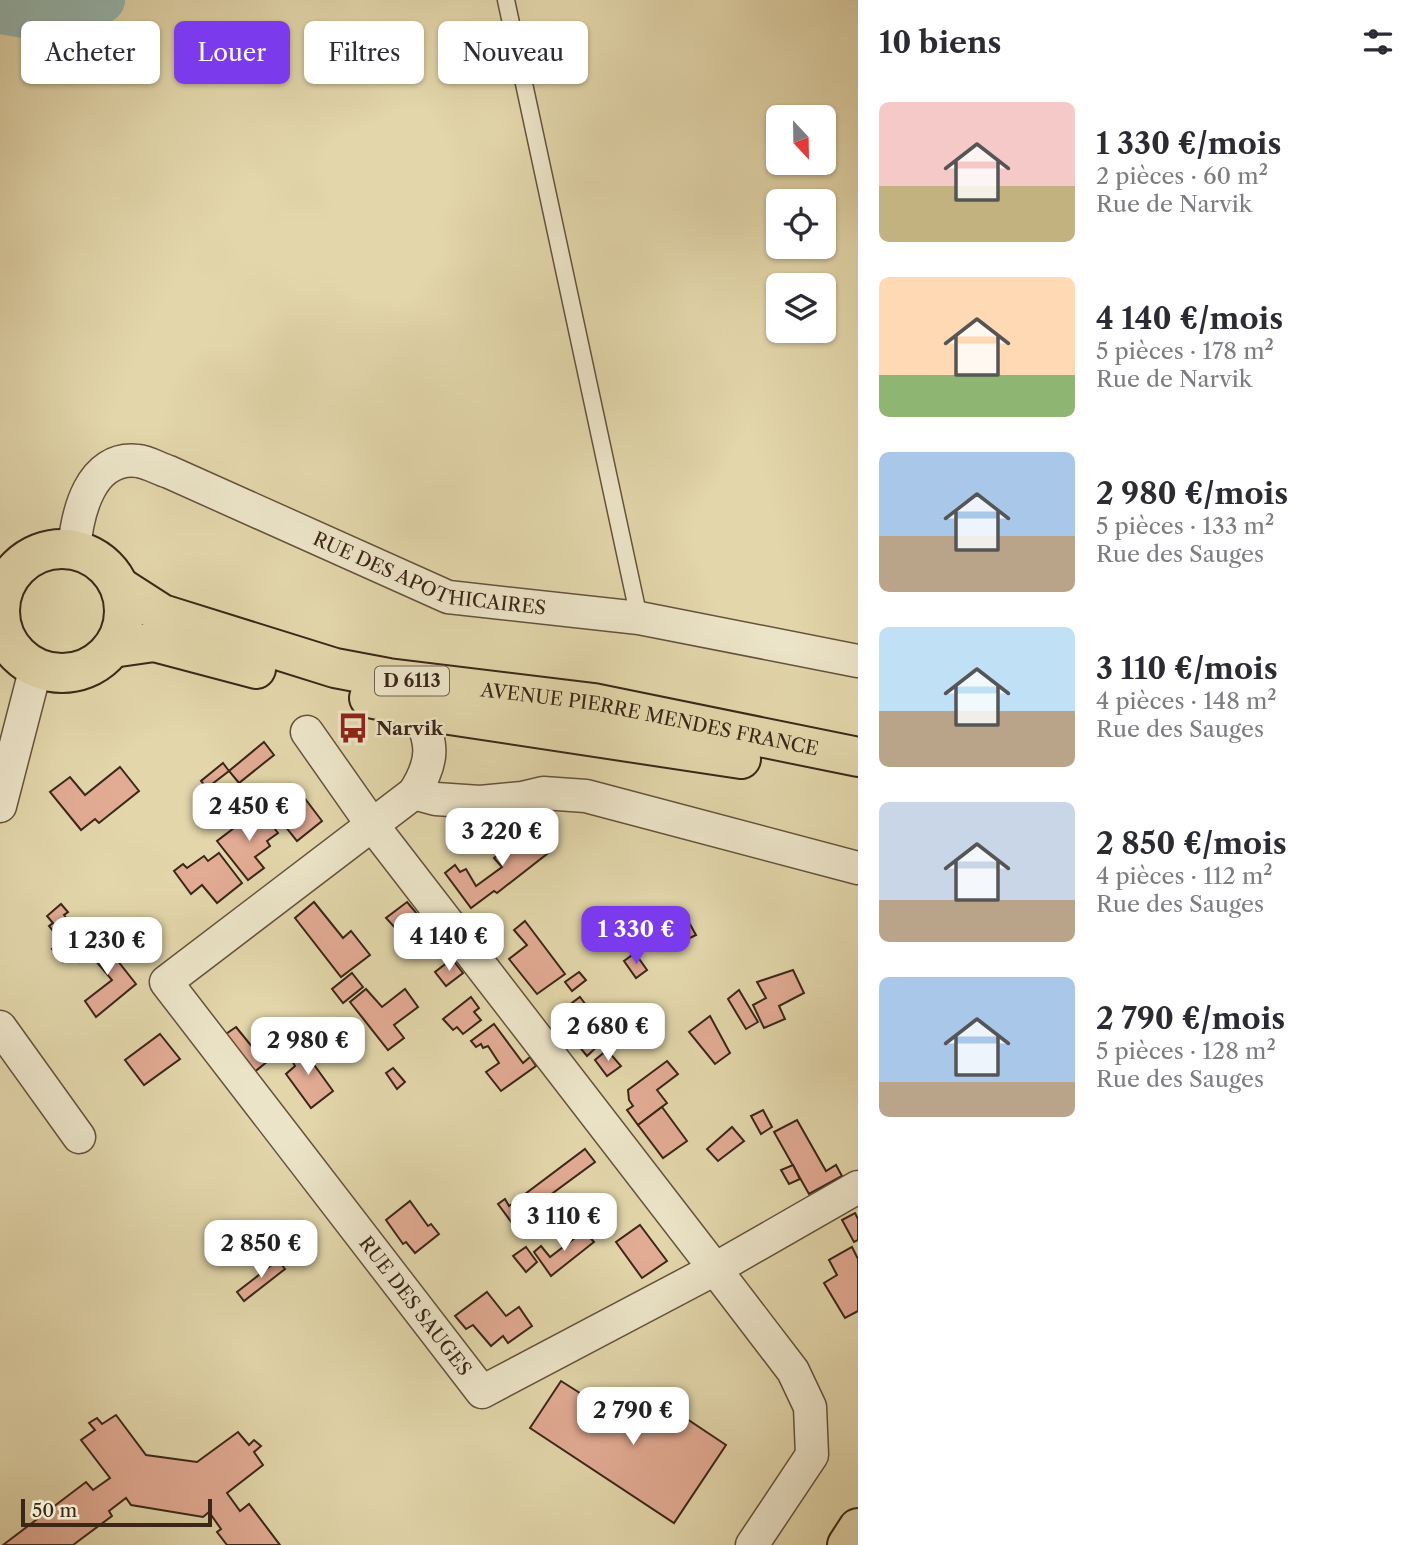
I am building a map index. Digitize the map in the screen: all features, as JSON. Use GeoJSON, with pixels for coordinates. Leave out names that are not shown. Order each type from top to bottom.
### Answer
{"type":"FeatureCollection","features":[{"type":"Feature","properties":{"kind":"main road"},"geometry":{"type":"LineString","coordinates":[[52,550],[74,550],[93,557],[110,570],[120,587],[125,608],[122,629],[112,648],[97,662],[78,671],[57,673],[36,667],[20,657],[9,642],[2,625],[0,606],[8,568],[52,550]]}},
{"type":"Feature","properties":{"kind":"main road","name":"AVENUE PIERRE MENDES FRANCE"},"geometry":{"type":"LineString","coordinates":[[120,587],[162,614],[335,668],[388,678],[594,703],[858,757]]}},
{"type":"Feature","properties":{"kind":"main road","name":"AVENUE PIERRE MENDES FRANCE"},"geometry":{"type":"LineString","coordinates":[[112,648],[154,642],[343,693],[417,709],[742,759],[858,783]]}},
{"type":"Feature","properties":{"kind":"main road"},"geometry":{"type":"LineString","coordinates":[[847,1545],[858,1528]]}},
{"type":"Feature","properties":{"kind":"street","name":"RUE DES APOTHICAIRES"},"geometry":{"type":"LineString","coordinates":[[74,550],[75,532],[91,482],[110,465],[137,461],[169,472],[448,597],[639,618],[858,661]]}},
{"type":"Feature","properties":{"kind":"street"},"geometry":{"type":"LineString","coordinates":[[0,806],[36,667]]}},
{"type":"Feature","properties":{"kind":"street"},"geometry":{"type":"LineString","coordinates":[[373,826],[414,793],[426,774],[429,759],[428,732],[417,709]]}},
{"type":"Feature","properties":{"kind":"street"},"geometry":{"type":"LineString","coordinates":[[307,732],[373,826],[793,1371],[810,1407],[812,1455],[752,1545]]}},
{"type":"Feature","properties":{"kind":"street"},"geometry":{"type":"LineString","coordinates":[[414,793],[436,799],[480,802],[543,793],[586,796],[858,868]]}},
{"type":"Feature","properties":{"kind":"street","name":"RUE DES SAUGES"},"geometry":{"type":"LineString","coordinates":[[373,826],[166,982],[482,1392],[715,1269]]}},
{"type":"Feature","properties":{"kind":"street"},"geometry":{"type":"LineString","coordinates":[[0,1027],[79,1137]]}},
{"type":"Feature","properties":{"kind":"street"},"geometry":{"type":"LineString","coordinates":[[715,1269],[858,1187]]}},
{"type":"Feature","properties":{"kind":"lane"},"geometry":{"type":"LineString","coordinates":[[506,0],[639,618]]}},
{"type":"Feature","properties":{"kind":"building"},"geometry":{"type":"Polygon","coordinates":[[[264,742],[274,755],[239,783],[229,771],[264,742]]]}},
{"type":"Feature","properties":{"kind":"building"},"geometry":{"type":"Polygon","coordinates":[[[223,763],[229,771],[207,788],[201,781],[223,763]]]}},
{"type":"Feature","properties":{"kind":"building"},"geometry":{"type":"Polygon","coordinates":[[[120,767],[139,791],[99,823],[95,819],[81,830],[50,792],[70,777],[85,795],[120,767]]]}},
{"type":"Feature","properties":{"kind":"building"},"geometry":{"type":"Polygon","coordinates":[[[303,796],[322,821],[297,841],[277,816],[303,796]]]}},
{"type":"Feature","properties":{"kind":"building"},"geometry":{"type":"Polygon","coordinates":[[[259,809],[278,833],[267,841],[270,846],[255,857],[264,868],[248,880],[217,841],[259,809]]]}},
{"type":"Feature","properties":{"kind":"building"},"geometry":{"type":"Polygon","coordinates":[[[531,826],[552,850],[497,893],[494,891],[471,908],[445,873],[455,865],[460,872],[466,869],[476,886],[502,867],[494,858],[531,826]]]}},
{"type":"Feature","properties":{"kind":"building"},"geometry":{"type":"Polygon","coordinates":[[[219,853],[242,883],[217,903],[202,885],[191,894],[174,871],[183,864],[187,868],[204,856],[208,861],[219,853]]]}},
{"type":"Feature","properties":{"kind":"building"},"geometry":{"type":"Polygon","coordinates":[[[314,902],[343,938],[351,931],[370,955],[341,977],[295,918],[314,902]]]}},
{"type":"Feature","properties":{"kind":"building"},"geometry":{"type":"Polygon","coordinates":[[[407,902],[418,915],[397,930],[386,918],[407,902]]]}},
{"type":"Feature","properties":{"kind":"building"},"geometry":{"type":"Polygon","coordinates":[[[61,904],[68,912],[64,915],[86,944],[63,962],[52,949],[62,942],[49,926],[53,923],[47,916],[61,904]]]}},
{"type":"Feature","properties":{"kind":"building"},"geometry":{"type":"Polygon","coordinates":[[[604,914],[616,928],[607,934],[595,920],[604,914]]]}},
{"type":"Feature","properties":{"kind":"building"},"geometry":{"type":"Polygon","coordinates":[[[686,917],[696,935],[663,951],[654,934],[686,917]]]}},
{"type":"Feature","properties":{"kind":"building"},"geometry":{"type":"Polygon","coordinates":[[[525,921],[565,974],[537,994],[509,959],[527,945],[514,930],[525,921]]]}},
{"type":"Feature","properties":{"kind":"building"},"geometry":{"type":"Polygon","coordinates":[[[103,936],[113,948],[110,951],[136,984],[96,1017],[85,1001],[112,980],[90,954],[80,962],[77,958],[103,936]]]}},
{"type":"Feature","properties":{"kind":"building"},"geometry":{"type":"Polygon","coordinates":[[[635,953],[647,970],[636,978],[624,961],[635,953]]]}},
{"type":"Feature","properties":{"kind":"building"},"geometry":{"type":"Polygon","coordinates":[[[452,959],[463,973],[446,986],[435,972],[452,959]]]}},
{"type":"Feature","properties":{"kind":"building"},"geometry":{"type":"Polygon","coordinates":[[[793,970],[804,993],[779,1006],[785,1019],[764,1028],[753,1005],[766,998],[757,982],[793,970]]]}},
{"type":"Feature","properties":{"kind":"building"},"geometry":{"type":"Polygon","coordinates":[[[579,972],[586,980],[572,991],[565,982],[579,972]]]}},
{"type":"Feature","properties":{"kind":"building"},"geometry":{"type":"Polygon","coordinates":[[[352,973],[363,987],[343,1003],[332,989],[352,973]]]}},
{"type":"Feature","properties":{"kind":"building"},"geometry":{"type":"Polygon","coordinates":[[[366,989],[382,1007],[405,989],[418,1007],[394,1025],[404,1038],[388,1050],[350,1002],[366,989]]]}},
{"type":"Feature","properties":{"kind":"building"},"geometry":{"type":"Polygon","coordinates":[[[739,990],[758,1022],[746,1029],[728,999],[739,990]]]}},
{"type":"Feature","properties":{"kind":"building"},"geometry":{"type":"Polygon","coordinates":[[[471,997],[479,1008],[474,1012],[481,1020],[463,1034],[457,1027],[453,1030],[443,1019],[471,997]]]}},
{"type":"Feature","properties":{"kind":"building"},"geometry":{"type":"Polygon","coordinates":[[[580,997],[601,1025],[575,1045],[553,1017],[580,997]]]}},
{"type":"Feature","properties":{"kind":"building"},"geometry":{"type":"Polygon","coordinates":[[[710,1016],[730,1053],[715,1064],[689,1032],[710,1016]]]}},
{"type":"Feature","properties":{"kind":"building"},"geometry":{"type":"Polygon","coordinates":[[[494,1024],[523,1063],[530,1057],[536,1066],[501,1091],[486,1072],[499,1063],[488,1046],[483,1048],[481,1044],[476,1047],[471,1041],[494,1024]]]}},
{"type":"Feature","properties":{"kind":"building"},"geometry":{"type":"Polygon","coordinates":[[[236,1027],[258,1054],[265,1048],[273,1057],[252,1074],[223,1036],[236,1027]]]}},
{"type":"Feature","properties":{"kind":"building"},"geometry":{"type":"Polygon","coordinates":[[[591,1033],[600,1044],[587,1056],[577,1044],[591,1033]]]}},
{"type":"Feature","properties":{"kind":"building"},"geometry":{"type":"Polygon","coordinates":[[[160,1034],[180,1059],[144,1085],[125,1060],[160,1034]]]}},
{"type":"Feature","properties":{"kind":"building"},"geometry":{"type":"Polygon","coordinates":[[[310,1041],[316,1049],[307,1055],[333,1091],[311,1108],[286,1074],[295,1066],[290,1057],[310,1041]]]}},
{"type":"Feature","properties":{"kind":"building"},"geometry":{"type":"Polygon","coordinates":[[[607,1050],[621,1066],[607,1076],[595,1060],[607,1050]]]}},
{"type":"Feature","properties":{"kind":"building"},"geometry":{"type":"Polygon","coordinates":[[[667,1061],[678,1074],[657,1090],[667,1103],[638,1125],[627,1110],[633,1106],[628,1090],[667,1061]]]}},
{"type":"Feature","properties":{"kind":"building"},"geometry":{"type":"Polygon","coordinates":[[[393,1068],[405,1082],[397,1089],[386,1073],[393,1068]]]}},
{"type":"Feature","properties":{"kind":"building"},"geometry":{"type":"Polygon","coordinates":[[[662,1107],[687,1141],[663,1158],[638,1125],[662,1107]]]}},
{"type":"Feature","properties":{"kind":"building"},"geometry":{"type":"Polygon","coordinates":[[[763,1110],[772,1127],[761,1134],[751,1116],[763,1110]]]}},
{"type":"Feature","properties":{"kind":"building"},"geometry":{"type":"Polygon","coordinates":[[[797,1120],[826,1171],[836,1165],[842,1176],[809,1194],[774,1132],[797,1120]]]}},
{"type":"Feature","properties":{"kind":"building"},"geometry":{"type":"Polygon","coordinates":[[[732,1127],[744,1141],[718,1161],[707,1149],[732,1127]]]}},
{"type":"Feature","properties":{"kind":"building"},"geometry":{"type":"Polygon","coordinates":[[[585,1149],[595,1162],[512,1223],[498,1204],[505,1199],[509,1206],[585,1149]]]}},
{"type":"Feature","properties":{"kind":"building"},"geometry":{"type":"Polygon","coordinates":[[[793,1165],[800,1179],[789,1184],[781,1170],[793,1165]]]}},
{"type":"Feature","properties":{"kind":"building"},"geometry":{"type":"Polygon","coordinates":[[[410,1201],[428,1226],[431,1224],[439,1234],[415,1253],[406,1242],[403,1244],[386,1220],[410,1201]]]}},
{"type":"Feature","properties":{"kind":"building"},"geometry":{"type":"Polygon","coordinates":[[[538,1205],[546,1214],[521,1234],[512,1223],[538,1205]]]}},
{"type":"Feature","properties":{"kind":"building"},"geometry":{"type":"Polygon","coordinates":[[[855,1213],[858,1219],[858,1240],[854,1242],[842,1220],[855,1213]]]}},
{"type":"Feature","properties":{"kind":"building"},"geometry":{"type":"Polygon","coordinates":[[[640,1225],[667,1261],[642,1278],[616,1242],[640,1225]]]}},
{"type":"Feature","properties":{"kind":"building"},"geometry":{"type":"Polygon","coordinates":[[[584,1231],[594,1242],[551,1276],[534,1252],[541,1246],[550,1257],[584,1231]]]}},
{"type":"Feature","properties":{"kind":"building"},"geometry":{"type":"Polygon","coordinates":[[[526,1247],[537,1262],[526,1272],[513,1256],[526,1247]]]}},
{"type":"Feature","properties":{"kind":"building"},"geometry":{"type":"Polygon","coordinates":[[[852,1247],[858,1259],[858,1311],[845,1318],[824,1283],[837,1275],[829,1260],[852,1247]]]}},
{"type":"Feature","properties":{"kind":"building"},"geometry":{"type":"Polygon","coordinates":[[[278,1260],[285,1269],[244,1301],[237,1292],[278,1260]]]}},
{"type":"Feature","properties":{"kind":"building"},"geometry":{"type":"Polygon","coordinates":[[[487,1292],[506,1316],[519,1307],[532,1326],[508,1343],[503,1336],[491,1346],[473,1325],[466,1329],[455,1316],[487,1292]]]}},
{"type":"Feature","properties":{"kind":"building"},"geometry":{"type":"Polygon","coordinates":[[[561,1381],[624,1421],[645,1391],[726,1445],[674,1523],[530,1428],[561,1381]]]}},
{"type":"Feature","properties":{"kind":"building"},"geometry":{"type":"Polygon","coordinates":[[[116,1415],[146,1455],[197,1462],[238,1432],[249,1445],[254,1440],[261,1446],[254,1452],[263,1465],[227,1493],[240,1511],[249,1504],[280,1545],[227,1545],[217,1532],[221,1529],[209,1512],[203,1517],[131,1505],[126,1498],[109,1511],[112,1516],[73,1545],[3,1545],[86,1482],[93,1490],[110,1478],[81,1440],[95,1430],[89,1423],[97,1418],[102,1424],[116,1415]]]}},
{"type":"Feature","properties":{"kind":"waterway"},"geometry":{"type":"LineString","coordinates":[[0,11],[66,22],[102,0]]}},
{"type":"Feature","properties":{"kind":"place","name":"Narvik"},"geometry":{"type":"Point","coordinates":[353,728]}}]}
